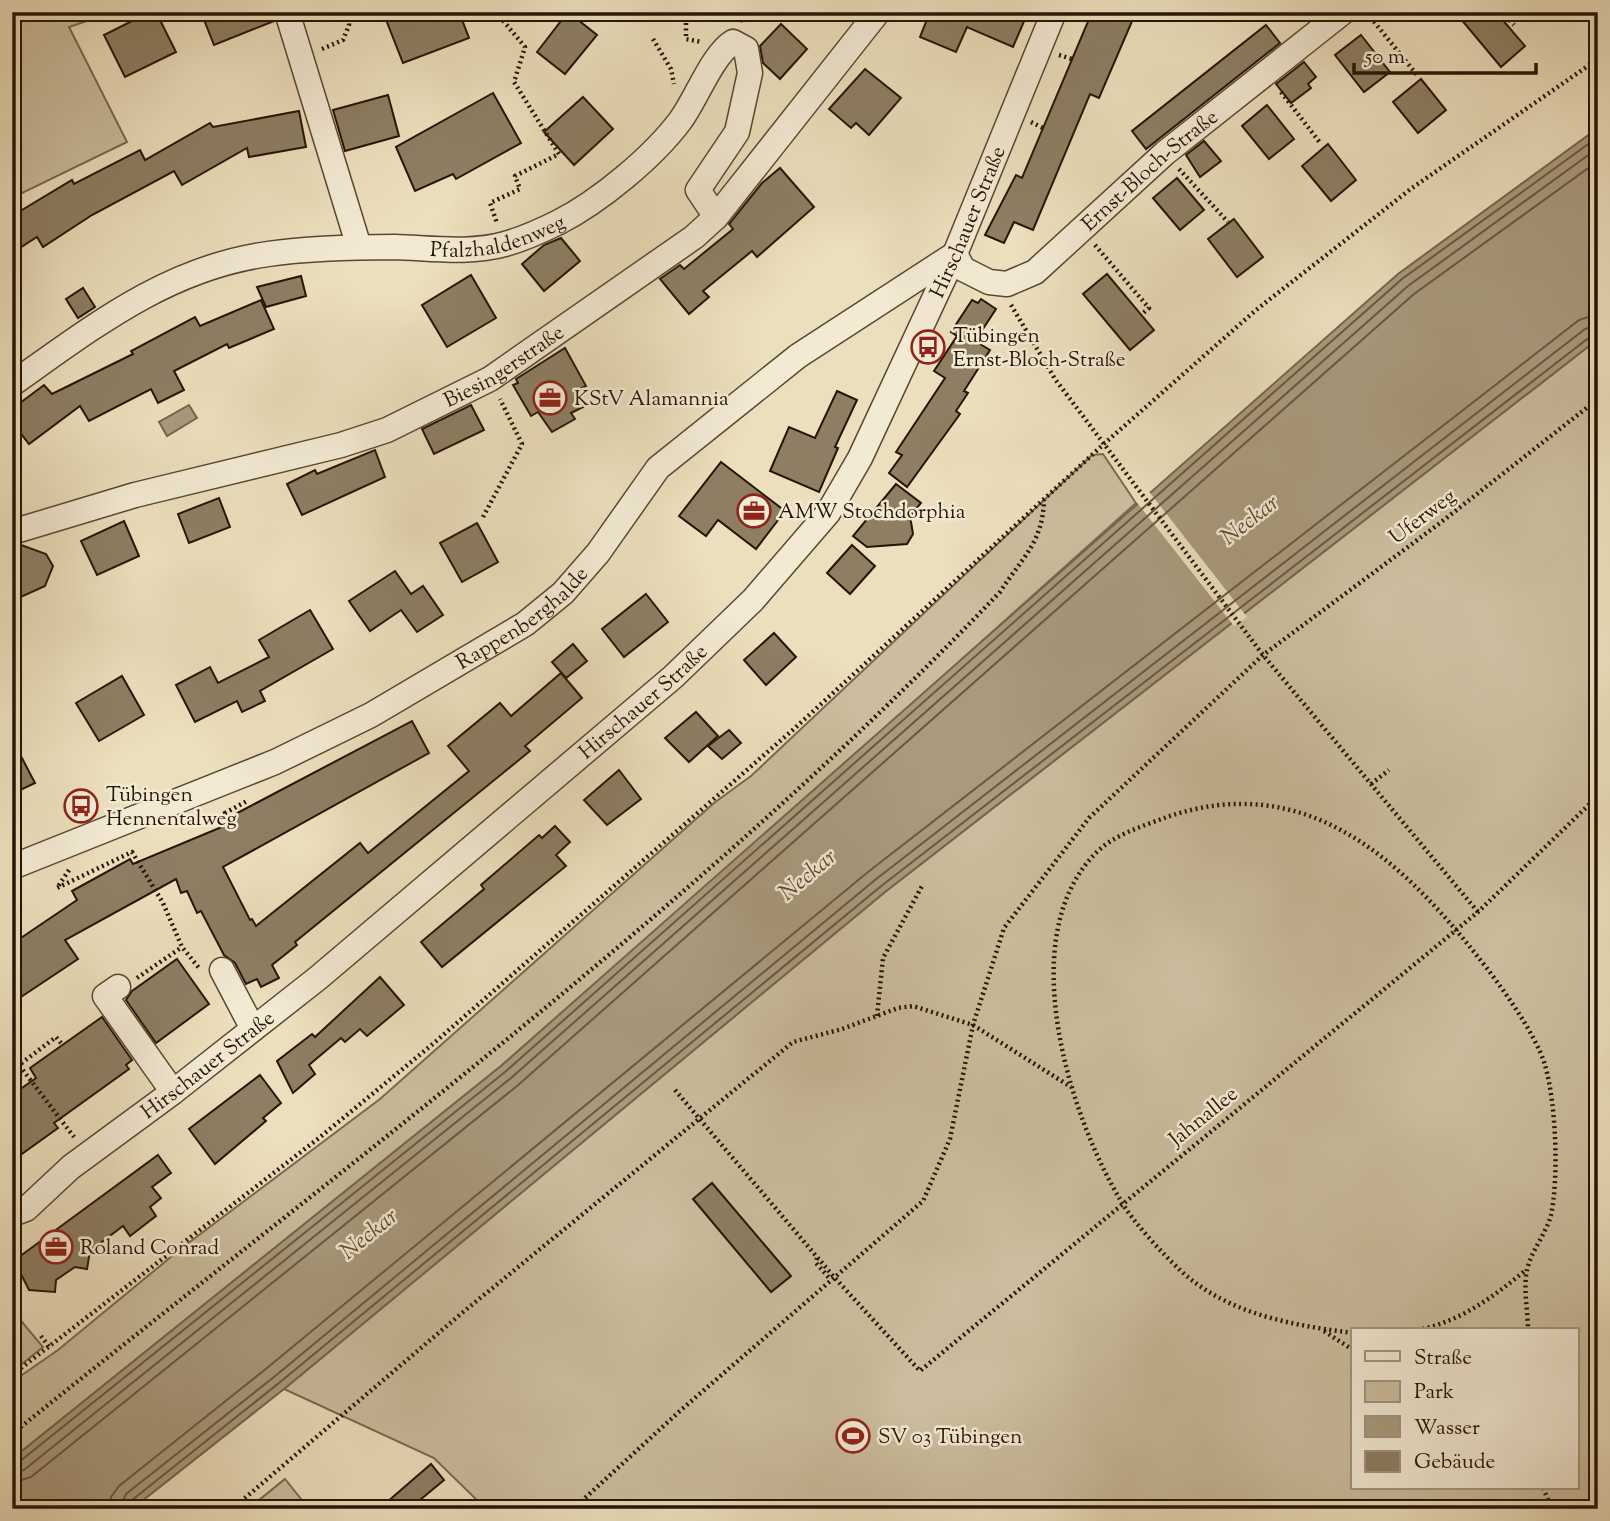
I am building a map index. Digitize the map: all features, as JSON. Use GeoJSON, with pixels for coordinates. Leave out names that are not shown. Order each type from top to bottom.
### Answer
{"type":"FeatureCollection","features":[{"type":"Feature","properties":{"kind":"street"},"geometry":{"type":"LineString","coordinates":[[287,12],[359,247]]}},
{"type":"Feature","properties":{"kind":"street","name":"Biesingerstraße"},"geometry":{"type":"LineString","coordinates":[[12,532],[135,495],[341,446],[417,417],[491,379],[694,237],[716,218],[878,12]]}},
{"type":"Feature","properties":{"kind":"street","name":"Hirschauer Straße"},"geometry":{"type":"LineString","coordinates":[[12,1214],[26,1209],[88,1154],[253,1029],[673,677],[753,600],[828,513],[860,458],[956,254],[1054,12]]}},
{"type":"Feature","properties":{"kind":"street","name":"Ernst-Bloch-Straße"},"geometry":{"type":"LineString","coordinates":[[1007,284],[1035,272],[1165,153],[1343,12]]}},
{"type":"Feature","properties":{"kind":"street"},"geometry":{"type":"LineString","coordinates":[[716,218],[698,190],[737,132],[750,73],[746,49],[733,42],[727,46]]}},
{"type":"Feature","properties":{"kind":"street","name":"Pfalzhaldenweg"},"geometry":{"type":"LineString","coordinates":[[12,384],[120,307],[192,273],[233,260],[269,254],[359,247],[473,249],[505,244],[560,222],[615,183],[652,151],[681,119],[727,46]]}},
{"type":"Feature","properties":{"kind":"street"},"geometry":{"type":"LineString","coordinates":[[956,254],[963,269],[976,278],[1007,284]]}},
{"type":"Feature","properties":{"kind":"street","name":"Rappenberghalde"},"geometry":{"type":"LineString","coordinates":[[12,867],[275,762],[371,715],[525,624],[563,593],[598,553],[658,468],[797,356],[956,254]]}},
{"type":"Feature","properties":{"kind":"street"},"geometry":{"type":"LineString","coordinates":[[222,970],[253,1029]]}},
{"type":"Feature","properties":{"kind":"street"},"geometry":{"type":"LineString","coordinates":[[122,986],[105,996],[173,1092]]}},
{"type":"Feature","properties":{"kind":"path"},"geometry":{"type":"LineString","coordinates":[[343,40],[349,25],[348,12]]}},
{"type":"Feature","properties":{"kind":"path"},"geometry":{"type":"LineString","coordinates":[[496,12],[525,47],[514,82],[559,154],[515,177],[520,188],[490,203],[505,244]]}},
{"type":"Feature","properties":{"kind":"path"},"geometry":{"type":"LineString","coordinates":[[686,12],[686,39],[727,46]]}},
{"type":"Feature","properties":{"kind":"path"},"geometry":{"type":"LineString","coordinates":[[1366,12],[1417,75]]}},
{"type":"Feature","properties":{"kind":"path"},"geometry":{"type":"LineString","coordinates":[[1502,12],[1514,25]]}},
{"type":"Feature","properties":{"kind":"path"},"geometry":{"type":"LineString","coordinates":[[653,39],[670,69],[681,119]]}},
{"type":"Feature","properties":{"kind":"path"},"geometry":{"type":"LineString","coordinates":[[12,1375],[319,1138],[425,1052],[765,755],[1105,443],[1256,310],[1412,188],[1598,59]]}},
{"type":"Feature","properties":{"kind":"path"},"geometry":{"type":"LineString","coordinates":[[1266,73],[1321,144]]}},
{"type":"Feature","properties":{"kind":"path"},"geometry":{"type":"LineString","coordinates":[[1165,153],[1228,222]]}},
{"type":"Feature","properties":{"kind":"path"},"geometry":{"type":"LineString","coordinates":[[1081,228],[1149,308],[1142,315]]}},
{"type":"Feature","properties":{"kind":"path"},"geometry":{"type":"LineString","coordinates":[[1119,288],[1126,282]]}},
{"type":"Feature","properties":{"kind":"path"},"geometry":{"type":"LineString","coordinates":[[1007,284],[1008,299],[1015,316],[1055,379],[1263,655],[1478,912]]}},
{"type":"Feature","properties":{"kind":"path"},"geometry":{"type":"LineString","coordinates":[[1134,306],[1141,299]]}},
{"type":"Feature","properties":{"kind":"path"},"geometry":{"type":"LineString","coordinates":[[483,517],[522,444],[491,379]]}},
{"type":"Feature","properties":{"kind":"path","name":"Uferweg"},"geometry":{"type":"LineString","coordinates":[[573,1509],[681,1410],[923,1201],[950,1139],[973,1026],[1004,928],[1089,818],[1263,655],[1440,523],[1598,399]]}},
{"type":"Feature","properties":{"kind":"path"},"geometry":{"type":"LineString","coordinates":[[12,1434],[515,1035],[719,862],[1000,592],[1034,544],[1043,523],[1044,499]]}},
{"type":"Feature","properties":{"kind":"path"},"geometry":{"type":"LineString","coordinates":[[1371,784],[1389,770]]}},
{"type":"Feature","properties":{"kind":"path","name":"Jahnallee"},"geometry":{"type":"LineString","coordinates":[[832,1278],[920,1371],[1478,912],[1598,796]]}},
{"type":"Feature","properties":{"kind":"path"},"geometry":{"type":"LineString","coordinates":[[1351,1334],[1288,1324],[1238,1309],[1181,1271],[1122,1203],[1084,1122],[1064,1062],[1055,1001],[1054,944],[1064,901],[1094,854],[1133,829],[1184,812],[1232,804],[1271,806],[1317,819],[1362,840],[1408,876],[1456,929],[1504,989],[1545,1064],[1556,1144],[1551,1214],[1527,1270],[1528,1328]]}},
{"type":"Feature","properties":{"kind":"path"},"geometry":{"type":"LineString","coordinates":[[72,881],[132,852],[163,903],[182,947],[122,986]]}},
{"type":"Feature","properties":{"kind":"path"},"geometry":{"type":"LineString","coordinates":[[877,1016],[883,958],[922,886]]}},
{"type":"Feature","properties":{"kind":"path"},"geometry":{"type":"LineString","coordinates":[[232,1509],[462,1313],[793,1042],[913,1006],[973,1026],[1072,1088]]}},
{"type":"Feature","properties":{"kind":"path"},"geometry":{"type":"LineString","coordinates":[[12,1069],[56,1037],[61,1043]]}},
{"type":"Feature","properties":{"kind":"path"},"geometry":{"type":"LineString","coordinates":[[19,1065],[88,1154]]}},
{"type":"Feature","properties":{"kind":"path"},"geometry":{"type":"LineString","coordinates":[[674,1090],[832,1278]]}},
{"type":"Feature","properties":{"kind":"path"},"geometry":{"type":"LineString","coordinates":[[1426,1328],[1485,1303],[1527,1270]]}},
{"type":"Feature","properties":{"kind":"path"},"geometry":{"type":"LineString","coordinates":[[1321,1329],[1351,1349]]}},
{"type":"Feature","properties":{"kind":"path"},"geometry":{"type":"LineString","coordinates":[[41,1336],[50,1348]]}},
{"type":"Feature","properties":{"kind":"path"},"geometry":{"type":"LineString","coordinates":[[1544,1490],[1552,1509]]}},
{"type":"Feature","properties":{"kind":"green space"},"geometry":{"type":"Polygon","coordinates":[[[12,12],[113,12],[69,27],[127,142],[12,198],[12,12]]]}},
{"type":"Feature","properties":{"kind":"green space"},"geometry":{"type":"Polygon","coordinates":[[[1598,339],[1598,1509],[486,1509],[434,1458],[284,1389],[885,892],[1598,339]]]}},
{"type":"Feature","properties":{"kind":"green space"},"geometry":{"type":"Polygon","coordinates":[[[1103,454],[1136,503],[778,824],[501,1066],[12,1459],[12,1382],[58,1350],[183,1247],[380,1099],[714,803],[751,776],[1092,455],[1103,454]]]}},
{"type":"Feature","properties":{"kind":"green space"},"geometry":{"type":"Polygon","coordinates":[[[12,1310],[43,1347],[12,1372],[12,1310]]]}},
{"type":"Feature","properties":{"kind":"green space"},"geometry":{"type":"Polygon","coordinates":[[[285,1479],[309,1509],[248,1509],[285,1479]]]}},
{"type":"Feature","properties":{"kind":"water","name":"Neckar"},"geometry":{"type":"Polygon","coordinates":[[[1598,128],[1598,339],[885,892],[284,1389],[132,1509],[12,1509],[12,1459],[501,1066],[1398,274],[1598,128]]]}},
{"type":"Feature","properties":{"kind":"water"},"geometry":{"type":"Polygon","coordinates":[[[189,405],[197,418],[167,436],[159,422],[189,405]]]}},
{"type":"Feature","properties":{"kind":"pier"},"geometry":{"type":"Polygon","coordinates":[[[1147,489],[1247,617],[1234,626],[1135,500],[1147,489]]]}},
{"type":"Feature","properties":{"kind":"building"},"geometry":{"type":"Polygon","coordinates":[[[150,12],[156,12],[176,52],[125,77],[104,35],[150,12]]]}},
{"type":"Feature","properties":{"kind":"building"},"geometry":{"type":"Polygon","coordinates":[[[201,12],[273,12],[274,21],[214,45],[201,12]]]}},
{"type":"Feature","properties":{"kind":"building"},"geometry":{"type":"Polygon","coordinates":[[[383,12],[459,12],[469,38],[403,63],[383,12]]]}},
{"type":"Feature","properties":{"kind":"building"},"geometry":{"type":"Polygon","coordinates":[[[568,12],[597,35],[565,74],[537,52],[568,12]]]}},
{"type":"Feature","properties":{"kind":"building"},"geometry":{"type":"Polygon","coordinates":[[[930,12],[1028,12],[1013,47],[967,27],[956,52],[920,37],[930,12]]]}},
{"type":"Feature","properties":{"kind":"building"},"geometry":{"type":"Polygon","coordinates":[[[1092,12],[1136,12],[1099,98],[1090,94],[1033,230],[1014,222],[1004,243],[985,235],[1016,175],[1022,178],[1092,12]]]}},
{"type":"Feature","properties":{"kind":"building"},"geometry":{"type":"Polygon","coordinates":[[[1455,12],[1496,12],[1525,46],[1501,67],[1455,12]]]}},
{"type":"Feature","properties":{"kind":"building"},"geometry":{"type":"Polygon","coordinates":[[[781,24],[807,49],[780,79],[763,63],[760,46],[781,24]]]}},
{"type":"Feature","properties":{"kind":"building"},"geometry":{"type":"Polygon","coordinates":[[[1266,25],[1280,43],[1146,149],[1132,131],[1266,25]]]}},
{"type":"Feature","properties":{"kind":"building"},"geometry":{"type":"Polygon","coordinates":[[[1361,35],[1390,72],[1364,92],[1335,55],[1361,35]]]}},
{"type":"Feature","properties":{"kind":"building"},"geometry":{"type":"Polygon","coordinates":[[[1304,62],[1316,77],[1308,84],[1311,88],[1291,103],[1276,84],[1304,62]]]}},
{"type":"Feature","properties":{"kind":"building"},"geometry":{"type":"Polygon","coordinates":[[[865,69],[901,98],[869,135],[856,123],[851,128],[829,109],[865,69]]]}},
{"type":"Feature","properties":{"kind":"building"},"geometry":{"type":"Polygon","coordinates":[[[1421,79],[1446,110],[1418,133],[1393,102],[1421,79]]]}},
{"type":"Feature","properties":{"kind":"building"},"geometry":{"type":"Polygon","coordinates":[[[493,93],[521,143],[456,179],[453,174],[415,191],[396,147],[493,93]]]}},
{"type":"Feature","properties":{"kind":"building"},"geometry":{"type":"Polygon","coordinates":[[[388,95],[399,136],[345,151],[333,110],[388,95]]]}},
{"type":"Feature","properties":{"kind":"building"},"geometry":{"type":"Polygon","coordinates":[[[583,97],[613,129],[574,165],[544,132],[583,97]]]}},
{"type":"Feature","properties":{"kind":"building"},"geometry":{"type":"Polygon","coordinates":[[[1267,105],[1294,139],[1269,159],[1242,126],[1267,105]]]}},
{"type":"Feature","properties":{"kind":"building"},"geometry":{"type":"Polygon","coordinates":[[[299,111],[306,147],[249,157],[247,148],[182,185],[174,171],[92,215],[43,247],[37,237],[12,253],[12,216],[72,180],[74,184],[140,150],[145,160],[210,123],[213,127],[299,111]]]}},
{"type":"Feature","properties":{"kind":"building"},"geometry":{"type":"Polygon","coordinates":[[[1204,141],[1221,161],[1200,177],[1186,155],[1204,141]]]}},
{"type":"Feature","properties":{"kind":"building"},"geometry":{"type":"Polygon","coordinates":[[[1328,144],[1356,180],[1331,201],[1302,166],[1328,144]]]}},
{"type":"Feature","properties":{"kind":"building"},"geometry":{"type":"Polygon","coordinates":[[[780,168],[814,207],[757,257],[752,251],[703,291],[709,297],[689,314],[660,279],[680,265],[684,269],[733,229],[729,224],[762,183],[780,168]]]}},
{"type":"Feature","properties":{"kind":"building"},"geometry":{"type":"Polygon","coordinates":[[[1177,178],[1204,210],[1180,230],[1153,198],[1177,178]]]}},
{"type":"Feature","properties":{"kind":"building"},"geometry":{"type":"Polygon","coordinates":[[[1234,219],[1263,257],[1237,277],[1208,239],[1234,219]]]}},
{"type":"Feature","properties":{"kind":"building"},"geometry":{"type":"Polygon","coordinates":[[[561,238],[580,261],[544,291],[522,264],[544,245],[561,238]]]}},
{"type":"Feature","properties":{"kind":"building"},"geometry":{"type":"Polygon","coordinates":[[[1107,274],[1154,330],[1130,350],[1083,294],[1107,274]]]}},
{"type":"Feature","properties":{"kind":"building"},"geometry":{"type":"Polygon","coordinates":[[[471,275],[496,318],[447,347],[422,305],[471,275]]]}},
{"type":"Feature","properties":{"kind":"building"},"geometry":{"type":"Polygon","coordinates":[[[301,276],[306,296],[266,307],[257,287],[301,276]]]}},
{"type":"Feature","properties":{"kind":"building"},"geometry":{"type":"Polygon","coordinates":[[[83,288],[95,307],[78,318],[66,299],[83,288]]]}},
{"type":"Feature","properties":{"kind":"building"},"geometry":{"type":"Polygon","coordinates":[[[981,299],[996,309],[975,341],[990,350],[964,391],[968,393],[956,411],[960,414],[907,487],[889,473],[902,455],[896,452],[945,378],[934,371],[957,336],[951,332],[972,300],[978,303],[981,299]]]}},
{"type":"Feature","properties":{"kind":"building"},"geometry":{"type":"Polygon","coordinates":[[[261,300],[274,329],[229,348],[227,344],[174,371],[184,390],[158,403],[151,389],[89,421],[80,406],[29,444],[12,422],[12,409],[44,385],[52,394],[133,354],[131,351],[195,317],[200,326],[261,300]]]}},
{"type":"Feature","properties":{"kind":"building"},"geometry":{"type":"Polygon","coordinates":[[[565,348],[586,386],[574,392],[583,407],[571,413],[575,419],[552,432],[538,412],[531,416],[513,385],[518,383],[516,379],[565,348]]]}},
{"type":"Feature","properties":{"kind":"building"},"geometry":{"type":"Polygon","coordinates":[[[837,391],[857,400],[835,447],[838,448],[819,492],[770,471],[789,427],[815,438],[837,391]]]}},
{"type":"Feature","properties":{"kind":"building"},"geometry":{"type":"Polygon","coordinates":[[[471,405],[484,430],[434,454],[422,429],[471,405]]]}},
{"type":"Feature","properties":{"kind":"building"},"geometry":{"type":"Polygon","coordinates":[[[375,450],[385,477],[302,515],[287,484],[315,470],[317,474],[375,450]]]}},
{"type":"Feature","properties":{"kind":"building"},"geometry":{"type":"Polygon","coordinates":[[[721,462],[785,511],[756,549],[718,520],[706,536],[679,516],[721,462]]]}},
{"type":"Feature","properties":{"kind":"building"},"geometry":{"type":"Polygon","coordinates":[[[896,484],[921,503],[910,516],[913,534],[907,544],[867,547],[853,536],[896,484]]]}},
{"type":"Feature","properties":{"kind":"building"},"geometry":{"type":"Polygon","coordinates":[[[219,498],[230,527],[189,543],[178,514],[219,498]]]}},
{"type":"Feature","properties":{"kind":"building"},"geometry":{"type":"Polygon","coordinates":[[[124,521],[139,556],[97,575],[81,541],[124,521]]]}},
{"type":"Feature","properties":{"kind":"building"},"geometry":{"type":"Polygon","coordinates":[[[477,523],[498,562],[462,582],[440,543],[477,523]]]}},
{"type":"Feature","properties":{"kind":"building"},"geometry":{"type":"Polygon","coordinates":[[[21,545],[46,554],[53,566],[45,586],[12,601],[12,546],[21,545]]]}},
{"type":"Feature","properties":{"kind":"building"},"geometry":{"type":"Polygon","coordinates":[[[852,545],[875,566],[850,594],[827,573],[852,545]]]}},
{"type":"Feature","properties":{"kind":"building"},"geometry":{"type":"Polygon","coordinates":[[[395,571],[411,594],[423,586],[443,615],[417,632],[401,610],[370,631],[349,601],[395,571]]]}},
{"type":"Feature","properties":{"kind":"building"},"geometry":{"type":"Polygon","coordinates":[[[646,594],[668,622],[624,657],[602,629],[646,594]]]}},
{"type":"Feature","properties":{"kind":"building"},"geometry":{"type":"Polygon","coordinates":[[[310,610],[333,649],[260,691],[265,701],[242,712],[237,701],[195,722],[176,685],[210,667],[218,683],[269,657],[259,640],[310,610]]]}},
{"type":"Feature","properties":{"kind":"building"},"geometry":{"type":"Polygon","coordinates":[[[774,633],[796,657],[766,685],[744,660],[774,633]]]}},
{"type":"Feature","properties":{"kind":"building"},"geometry":{"type":"Polygon","coordinates":[[[573,644],[587,661],[566,678],[552,662],[573,644]]]}},
{"type":"Feature","properties":{"kind":"building"},"geometry":{"type":"Polygon","coordinates":[[[561,673],[582,698],[525,746],[530,751],[295,942],[297,945],[272,965],[279,978],[261,987],[257,979],[246,984],[235,963],[224,955],[201,911],[197,913],[187,891],[181,893],[176,879],[65,940],[78,959],[12,1003],[12,944],[77,900],[72,891],[130,859],[133,864],[229,824],[226,819],[412,721],[429,753],[223,867],[250,920],[252,919],[256,926],[360,843],[368,853],[469,771],[448,746],[500,703],[511,716],[561,673]]]}},
{"type":"Feature","properties":{"kind":"building"},"geometry":{"type":"Polygon","coordinates":[[[122,676],[144,715],[99,741],[76,703],[122,676]]]}},
{"type":"Feature","properties":{"kind":"building"},"geometry":{"type":"Polygon","coordinates":[[[696,712],[718,736],[689,762],[665,738],[696,712]]]}},
{"type":"Feature","properties":{"kind":"building"},"geometry":{"type":"Polygon","coordinates":[[[729,730],[741,743],[722,759],[708,746],[729,730]]]}},
{"type":"Feature","properties":{"kind":"building"},"geometry":{"type":"Polygon","coordinates":[[[12,739],[35,783],[12,794],[12,739]]]}},
{"type":"Feature","properties":{"kind":"building"},"geometry":{"type":"Polygon","coordinates":[[[619,770],[641,799],[607,825],[584,800],[619,770]]]}},
{"type":"Feature","properties":{"kind":"building"},"geometry":{"type":"Polygon","coordinates":[[[555,826],[570,842],[556,855],[566,866],[442,967],[421,942],[484,889],[481,885],[539,835],[542,838],[555,826]]]}},
{"type":"Feature","properties":{"kind":"building"},"geometry":{"type":"Polygon","coordinates":[[[177,959],[209,1004],[156,1043],[126,1000],[132,991],[177,959]]]}},
{"type":"Feature","properties":{"kind":"building"},"geometry":{"type":"Polygon","coordinates":[[[380,977],[404,1005],[367,1036],[360,1029],[345,1042],[341,1038],[309,1065],[315,1074],[293,1093],[277,1061],[312,1034],[315,1037],[380,977]]]}},
{"type":"Feature","properties":{"kind":"building"},"geometry":{"type":"Polygon","coordinates":[[[102,1017],[132,1060],[126,1065],[129,1069],[54,1123],[58,1128],[12,1161],[12,1095],[36,1078],[30,1068],[102,1017]]]}},
{"type":"Feature","properties":{"kind":"building"},"geometry":{"type":"Polygon","coordinates":[[[260,1075],[281,1103],[263,1118],[266,1121],[215,1164],[189,1129],[260,1075]]]}},
{"type":"Feature","properties":{"kind":"building"},"geometry":{"type":"Polygon","coordinates":[[[158,1155],[171,1173],[152,1187],[161,1198],[150,1207],[156,1216],[130,1236],[123,1226],[90,1251],[87,1269],[75,1267],[56,1280],[55,1292],[29,1290],[18,1268],[19,1257],[158,1155]]]}},
{"type":"Feature","properties":{"kind":"building"},"geometry":{"type":"Polygon","coordinates":[[[712,1183],[791,1276],[771,1292],[693,1199],[712,1183]]]}},
{"type":"Feature","properties":{"kind":"building"},"geometry":{"type":"Polygon","coordinates":[[[431,1464],[444,1480],[409,1509],[379,1509],[431,1464]]]}},
{"type":"Feature","properties":{"kind":"place","name":"Tübingen Ernst-Bloch-Straße"},"geometry":{"type":"Point","coordinates":[928,347]}},
{"type":"Feature","properties":{"kind":"place","name":"KStV Alamannia"},"geometry":{"type":"Point","coordinates":[550,398]}},
{"type":"Feature","properties":{"kind":"place","name":"AMW Stochdorphia"},"geometry":{"type":"Point","coordinates":[754,511]}},
{"type":"Feature","properties":{"kind":"place","name":"Tübingen Hennentalweg"},"geometry":{"type":"Point","coordinates":[81,806]}},
{"type":"Feature","properties":{"kind":"place","name":"Roland Conrad"},"geometry":{"type":"Point","coordinates":[56,1247]}},
{"type":"Feature","properties":{"kind":"place","name":"SV 03 Tübingen"},"geometry":{"type":"Point","coordinates":[853,1436]}}]}
